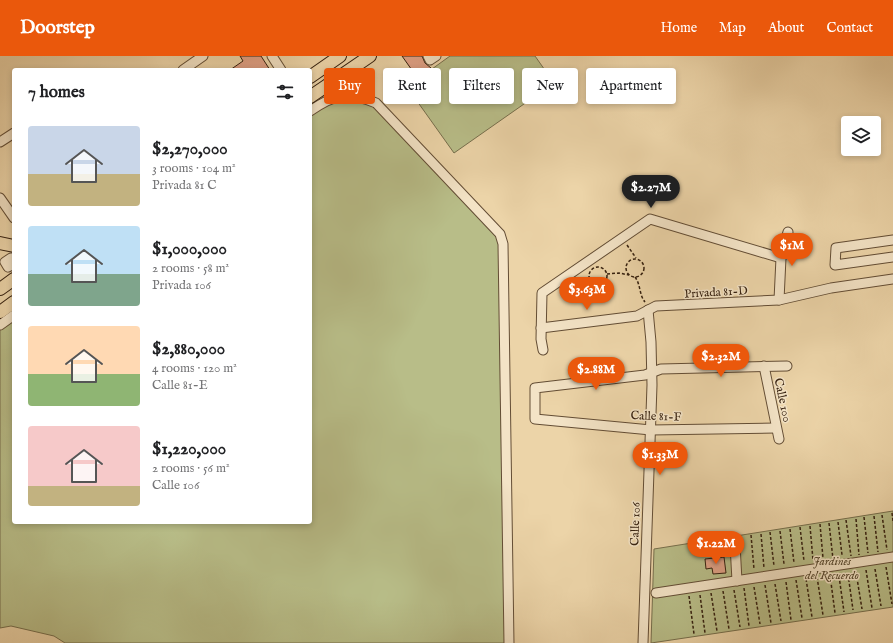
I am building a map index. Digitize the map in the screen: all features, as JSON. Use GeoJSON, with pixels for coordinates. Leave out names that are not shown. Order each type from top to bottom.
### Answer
{"type":"FeatureCollection","features":[{"type":"Feature","properties":{"kind":"main road"},"geometry":{"type":"LineString","coordinates":[[312,76],[340,56]]}},
{"type":"Feature","properties":{"kind":"main road"},"geometry":{"type":"LineString","coordinates":[[312,96],[370,56]]}},
{"type":"Feature","properties":{"kind":"main road"},"geometry":{"type":"LineString","coordinates":[[0,289],[12,280]]}},
{"type":"Feature","properties":{"kind":"main road"},"geometry":{"type":"LineString","coordinates":[[0,312],[12,303]]}},
{"type":"Feature","properties":{"kind":"street"},"geometry":{"type":"LineString","coordinates":[[186,68],[203,56]]}},
{"type":"Feature","properties":{"kind":"street"},"geometry":{"type":"LineString","coordinates":[[272,56],[280,68]]}},
{"type":"Feature","properties":{"kind":"street"},"geometry":{"type":"LineString","coordinates":[[428,56],[430,60],[436,56]]}},
{"type":"Feature","properties":{"kind":"street"},"geometry":{"type":"LineString","coordinates":[[312,110],[333,98],[346,96],[359,96],[376,103],[500,234],[503,244],[509,643]]}},
{"type":"Feature","properties":{"kind":"street"},"geometry":{"type":"LineString","coordinates":[[0,142],[12,134]]}},
{"type":"Feature","properties":{"kind":"street"},"geometry":{"type":"LineString","coordinates":[[0,198],[12,215]]}},
{"type":"Feature","properties":{"kind":"street"},"geometry":{"type":"LineString","coordinates":[[543,350],[541,338],[542,293],[650,219],[782,258]]}},
{"type":"Feature","properties":{"kind":"street"},"geometry":{"type":"LineString","coordinates":[[779,300],[782,258],[788,232]]}},
{"type":"Feature","properties":{"kind":"street"},"geometry":{"type":"LineString","coordinates":[[893,240],[836,248],[835,265],[893,258]]}},
{"type":"Feature","properties":{"kind":"street","name":"Privada 81-D"},"geometry":{"type":"LineString","coordinates":[[541,328],[636,316],[646,306],[779,300],[831,288],[893,280]]}},
{"type":"Feature","properties":{"kind":"street","name":"Calle 106"},"geometry":{"type":"LineString","coordinates":[[644,643],[652,372],[646,306]]}},
{"type":"Feature","properties":{"kind":"street"},"geometry":{"type":"LineString","coordinates":[[0,325],[12,316]]}},
{"type":"Feature","properties":{"kind":"street","name":"Calle 100"},"geometry":{"type":"LineString","coordinates":[[764,366],[779,439]]}},
{"type":"Feature","properties":{"kind":"street"},"geometry":{"type":"LineString","coordinates":[[652,372],[661,369],[787,366]]}},
{"type":"Feature","properties":{"kind":"street","name":"Calle 81-F"},"geometry":{"type":"LineString","coordinates":[[652,372],[645,375],[535,388],[535,419],[651,430],[776,428]]}},
{"type":"Feature","properties":{"kind":"street"},"geometry":{"type":"LineString","coordinates":[[735,544],[738,585]]}},
{"type":"Feature","properties":{"kind":"street"},"geometry":{"type":"LineString","coordinates":[[656,593],[738,585],[890,555]]}},
{"type":"Feature","properties":{"kind":"path"},"geometry":{"type":"LineString","coordinates":[[625,242],[643,265],[643,271],[640,275],[634,277]]}},
{"type":"Feature","properties":{"kind":"path"},"geometry":{"type":"LineString","coordinates":[[629,275],[626,269],[627,264],[631,260],[637,259]]}},
{"type":"Feature","properties":{"kind":"path"},"geometry":{"type":"LineString","coordinates":[[564,283],[568,288],[574,289],[585,284],[598,285],[603,283],[607,274],[605,270],[600,267],[590,271],[589,277],[594,284]]}},
{"type":"Feature","properties":{"kind":"path"},"geometry":{"type":"LineString","coordinates":[[607,274],[619,273],[634,277],[640,287],[641,297],[646,306]]}},
{"type":"Feature","properties":{"kind":"path"},"geometry":{"type":"LineString","coordinates":[[892,513],[893,521]]}},
{"type":"Feature","properties":{"kind":"path"},"geometry":{"type":"LineString","coordinates":[[882,515],[890,555]]}},
{"type":"Feature","properties":{"kind":"path"},"geometry":{"type":"LineString","coordinates":[[874,516],[878,554]]}},
{"type":"Feature","properties":{"kind":"path"},"geometry":{"type":"LineString","coordinates":[[864,518],[868,556]]}},
{"type":"Feature","properties":{"kind":"path"},"geometry":{"type":"LineString","coordinates":[[856,519],[860,557]]}},
{"type":"Feature","properties":{"kind":"path"},"geometry":{"type":"LineString","coordinates":[[846,520],[851,558]]}},
{"type":"Feature","properties":{"kind":"path"},"geometry":{"type":"LineString","coordinates":[[838,522],[842,556]]}},
{"type":"Feature","properties":{"kind":"path"},"geometry":{"type":"LineString","coordinates":[[829,523],[834,560]]}},
{"type":"Feature","properties":{"kind":"path"},"geometry":{"type":"LineString","coordinates":[[820,524],[824,562]]}},
{"type":"Feature","properties":{"kind":"path"},"geometry":{"type":"LineString","coordinates":[[810,526],[814,564]]}},
{"type":"Feature","properties":{"kind":"path"},"geometry":{"type":"LineString","coordinates":[[800,527],[804,565]]}},
{"type":"Feature","properties":{"kind":"path"},"geometry":{"type":"LineString","coordinates":[[790,529],[794,567]]}},
{"type":"Feature","properties":{"kind":"path"},"geometry":{"type":"LineString","coordinates":[[780,531],[784,568]]}},
{"type":"Feature","properties":{"kind":"path"},"geometry":{"type":"LineString","coordinates":[[770,532],[775,570]]}},
{"type":"Feature","properties":{"kind":"path"},"geometry":{"type":"LineString","coordinates":[[761,534],[764,571]]}},
{"type":"Feature","properties":{"kind":"path"},"geometry":{"type":"LineString","coordinates":[[751,535],[755,573]]}},
{"type":"Feature","properties":{"kind":"path"},"geometry":{"type":"LineString","coordinates":[[886,565],[892,604]]}},
{"type":"Feature","properties":{"kind":"path"},"geometry":{"type":"LineString","coordinates":[[875,567],[881,606]]}},
{"type":"Feature","properties":{"kind":"path"},"geometry":{"type":"LineString","coordinates":[[866,568],[872,608]]}},
{"type":"Feature","properties":{"kind":"path"},"geometry":{"type":"LineString","coordinates":[[856,570],[862,609]]}},
{"type":"Feature","properties":{"kind":"path"},"geometry":{"type":"LineString","coordinates":[[830,574],[835,613]]}},
{"type":"Feature","properties":{"kind":"path"},"geometry":{"type":"LineString","coordinates":[[848,574],[853,610]]}},
{"type":"Feature","properties":{"kind":"path"},"geometry":{"type":"LineString","coordinates":[[817,575],[823,615]]}},
{"type":"Feature","properties":{"kind":"path"},"geometry":{"type":"LineString","coordinates":[[839,576],[844,612]]}},
{"type":"Feature","properties":{"kind":"path"},"geometry":{"type":"LineString","coordinates":[[806,577],[812,617]]}},
{"type":"Feature","properties":{"kind":"path"},"geometry":{"type":"LineString","coordinates":[[796,578],[802,618]]}},
{"type":"Feature","properties":{"kind":"path"},"geometry":{"type":"LineString","coordinates":[[786,580],[791,620]]}},
{"type":"Feature","properties":{"kind":"path"},"geometry":{"type":"LineString","coordinates":[[775,581],[781,621]]}},
{"type":"Feature","properties":{"kind":"path"},"geometry":{"type":"LineString","coordinates":[[765,583],[770,623]]}},
{"type":"Feature","properties":{"kind":"path"},"geometry":{"type":"LineString","coordinates":[[754,584],[760,624]]}},
{"type":"Feature","properties":{"kind":"path"},"geometry":{"type":"LineString","coordinates":[[738,585],[749,626]]}},
{"type":"Feature","properties":{"kind":"path"},"geometry":{"type":"LineString","coordinates":[[738,585],[740,627]]}},
{"type":"Feature","properties":{"kind":"path"},"geometry":{"type":"LineString","coordinates":[[723,589],[729,629]]}},
{"type":"Feature","properties":{"kind":"path"},"geometry":{"type":"LineString","coordinates":[[711,591],[716,631]]}},
{"type":"Feature","properties":{"kind":"path"},"geometry":{"type":"LineString","coordinates":[[700,592],[705,633]]}},
{"type":"Feature","properties":{"kind":"path"},"geometry":{"type":"LineString","coordinates":[[688,594],[694,634]]}},
{"type":"Feature","properties":{"kind":"green space"},"geometry":{"type":"Polygon","coordinates":[[[450,56],[535,56],[543,68],[522,68],[522,104],[524,104],[454,153],[419,104],[441,104],[441,68],[433,68],[450,56]]]}},
{"type":"Feature","properties":{"kind":"green space"},"geometry":{"type":"Polygon","coordinates":[[[330,104],[372,104],[500,234],[507,643],[65,643],[54,636],[11,626],[0,628],[0,327],[12,318],[12,524],[312,524],[312,113],[330,104]]]}},
{"type":"Feature","properties":{"kind":"green space","name":"Jardines del Recuerdo"},"geometry":{"type":"Polygon","coordinates":[[[893,511],[893,607],[651,643],[654,549],[893,511]]]}},
{"type":"Feature","properties":{"kind":"building"},"geometry":{"type":"Polygon","coordinates":[[[240,56],[261,56],[269,68],[233,68],[243,61],[240,56]]]}},
{"type":"Feature","properties":{"kind":"building"},"geometry":{"type":"Polygon","coordinates":[[[402,56],[422,56],[425,63],[431,68],[410,68],[402,56]]]}},
{"type":"Feature","properties":{"kind":"building"},"geometry":{"type":"Polygon","coordinates":[[[724,557],[726,573],[713,574],[712,568],[706,569],[705,559],[724,557]]]}}]}
